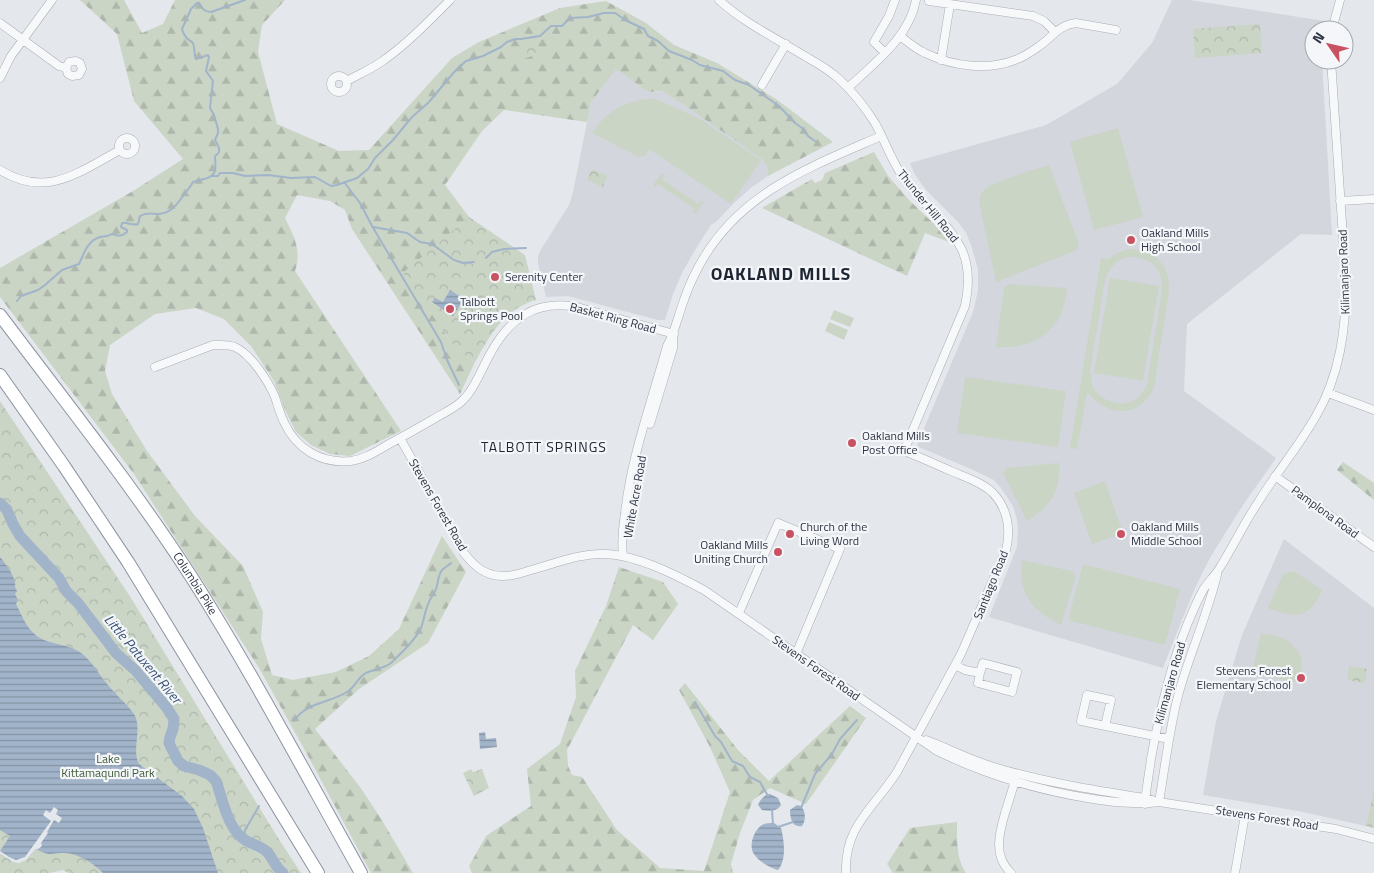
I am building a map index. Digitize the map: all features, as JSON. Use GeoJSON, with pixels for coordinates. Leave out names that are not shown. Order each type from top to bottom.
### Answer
{"type":"FeatureCollection","features":[{"type":"Feature","properties":{"kind":"highway","name":"Columbia Pike"},"geometry":{"type":"LineString","coordinates":[[0,316],[129,486],[193,580],[252,679],[361,873]]}},
{"type":"Feature","properties":{"kind":"highway"},"geometry":{"type":"LineString","coordinates":[[0,375],[128,562],[318,873]]}},
{"type":"Feature","properties":{"kind":"street"},"geometry":{"type":"LineString","coordinates":[[0,78],[11,56],[52,0]]}},
{"type":"Feature","properties":{"kind":"street"},"geometry":{"type":"LineString","coordinates":[[436,0],[443,6]]}},
{"type":"Feature","properties":{"kind":"street"},"geometry":{"type":"LineString","coordinates":[[347,81],[385,60],[450,0]]}},
{"type":"Feature","properties":{"kind":"street","name":"Thunder Hill Road"},"geometry":{"type":"LineString","coordinates":[[719,0],[746,20],[829,71],[848,88],[865,109],[903,177],[958,240],[965,258],[969,281],[965,306],[904,451]]}},
{"type":"Feature","properties":{"kind":"street"},"geometry":{"type":"LineString","coordinates":[[885,53],[874,42],[889,16],[895,0]]}},
{"type":"Feature","properties":{"kind":"street"},"geometry":{"type":"LineString","coordinates":[[848,88],[900,36],[912,16],[916,0]]}},
{"type":"Feature","properties":{"kind":"street"},"geometry":{"type":"LineString","coordinates":[[1335,20],[1340,0]]}},
{"type":"Feature","properties":{"kind":"street"},"geometry":{"type":"LineString","coordinates":[[929,1],[1040,18],[1055,32]]}},
{"type":"Feature","properties":{"kind":"street"},"geometry":{"type":"LineString","coordinates":[[941,60],[950,4]]}},
{"type":"Feature","properties":{"kind":"street"},"geometry":{"type":"LineString","coordinates":[[900,36],[924,52],[941,60],[987,66],[1008,63],[1027,54],[1070,23],[1076,22],[1116,30]]}},
{"type":"Feature","properties":{"kind":"street"},"geometry":{"type":"LineString","coordinates":[[0,23],[53,62],[66,68]]}},
{"type":"Feature","properties":{"kind":"street"},"geometry":{"type":"LineString","coordinates":[[762,85],[786,44]]}},
{"type":"Feature","properties":{"kind":"street","name":"Kilimanjaro Road"},"geometry":{"type":"LineString","coordinates":[[1145,801],[1155,736],[1165,690],[1182,638],[1203,589],[1218,570],[1245,521],[1312,423],[1328,393],[1341,347],[1346,308],[1344,248],[1332,70]]}},
{"type":"Feature","properties":{"kind":"street","name":"White Acre Road"},"geometry":{"type":"LineString","coordinates":[[623,555],[626,546],[634,485],[673,348],[674,334],[685,297],[700,264],[712,244],[742,211],[755,200],[788,179],[881,136]]}},
{"type":"Feature","properties":{"kind":"street"},"geometry":{"type":"LineString","coordinates":[[0,170],[28,181],[53,182],[72,176],[120,150]]}},
{"type":"Feature","properties":{"kind":"street"},"geometry":{"type":"LineString","coordinates":[[1340,201],[1374,199]]}},
{"type":"Feature","properties":{"kind":"street","name":"Basket Ring Road"},"geometry":{"type":"LineString","coordinates":[[400,438],[462,401],[474,385],[501,335],[530,311],[564,304],[674,334]]}},
{"type":"Feature","properties":{"kind":"street"},"geometry":{"type":"LineString","coordinates":[[155,367],[213,345],[236,347],[252,361],[268,384],[290,435],[303,449],[315,456],[333,461],[353,461],[400,438]]}},
{"type":"Feature","properties":{"kind":"street"},"geometry":{"type":"LineString","coordinates":[[1328,393],[1374,410]]}},
{"type":"Feature","properties":{"kind":"street","name":"Stevens Forest Road"},"geometry":{"type":"LineString","coordinates":[[400,438],[464,553],[480,570],[502,576],[522,573],[594,554],[623,555],[660,568],[704,590],[937,751],[967,765],[1014,782],[1077,796],[1100,800],[1159,802],[1336,829],[1374,839]]}},
{"type":"Feature","properties":{"kind":"street","name":"Santiago Road"},"geometry":{"type":"LineString","coordinates":[[846,873],[847,850],[855,828],[891,781],[955,665],[970,635],[1006,550],[1008,540],[1009,530],[1003,508],[986,487],[967,477],[904,451]]}},
{"type":"Feature","properties":{"kind":"street","name":"Pamplona Road"},"geometry":{"type":"LineString","coordinates":[[1275,476],[1374,547]]}},
{"type":"Feature","properties":{"kind":"street"},"geometry":{"type":"LineString","coordinates":[[739,614],[778,523],[840,549],[796,654]]}},
{"type":"Feature","properties":{"kind":"street","name":"Kilimanjaro Road"},"geometry":{"type":"LineString","coordinates":[[1159,802],[1178,695],[1212,594],[1218,570]]}},
{"type":"Feature","properties":{"kind":"street"},"geometry":{"type":"LineString","coordinates":[[983,663],[1017,672],[1012,692],[978,683],[980,673],[983,663]]}},
{"type":"Feature","properties":{"kind":"street"},"geometry":{"type":"LineString","coordinates":[[955,665],[965,670],[980,673]]}},
{"type":"Feature","properties":{"kind":"street"},"geometry":{"type":"LineString","coordinates":[[1105,726],[1111,700],[1087,695],[1081,721],[1105,726],[1155,736],[1169,739]]}},
{"type":"Feature","properties":{"kind":"street","name":"Stevens Forest Road"},"geometry":{"type":"LineString","coordinates":[[917,736],[970,758],[1017,774],[1145,801]]}},
{"type":"Feature","properties":{"kind":"street"},"geometry":{"type":"LineString","coordinates":[[1011,873],[1004,865],[999,854],[998,842],[1017,774]]}},
{"type":"Feature","properties":{"kind":"street"},"geometry":{"type":"LineString","coordinates":[[1236,873],[1245,815]]}},
{"type":"Feature","properties":{"kind":"shaded area","name":"Oakland Mills High School"},"geometry":{"type":"Polygon","coordinates":[[[1172,0],[1190,0],[1318,20],[1304,20],[1304,70],[1323,70],[1332,235],[1301,234],[1187,324],[1184,391],[1276,458],[1243,505],[1211,556],[1195,588],[1163,668],[989,617],[1017,547],[1018,529],[1013,506],[994,480],[917,445],[973,312],[978,291],[978,269],[966,233],[958,222],[925,189],[914,173],[910,163],[1046,125],[1117,84],[1152,43],[1172,0]]]}},
{"type":"Feature","properties":{"kind":"shaded area"},"geometry":{"type":"Polygon","coordinates":[[[615,68],[644,89],[655,92],[662,91],[687,107],[763,159],[767,166],[768,176],[752,187],[711,225],[682,273],[665,320],[658,320],[568,296],[546,297],[538,264],[540,251],[569,205],[591,102],[615,68]]]}},
{"type":"Feature","properties":{"kind":"shaded area","name":"Stevens Forest Elementary School"},"geometry":{"type":"Polygon","coordinates":[[[1284,539],[1374,608],[1374,788],[1366,826],[1298,811],[1203,795],[1216,721],[1242,635],[1284,539]]]}},
{"type":"Feature","properties":{"kind":"green space"},"geometry":{"type":"Polygon","coordinates":[[[80,0],[124,0],[142,33],[163,24],[175,0],[285,0],[262,25],[258,52],[277,124],[339,151],[369,150],[452,58],[479,42],[560,8],[606,1],[646,23],[674,45],[717,63],[776,99],[833,142],[768,176],[767,166],[762,159],[662,91],[649,92],[616,69],[591,102],[587,122],[504,110],[482,131],[445,185],[469,217],[404,273],[456,349],[475,362],[460,394],[352,229],[345,210],[330,201],[297,195],[285,218],[294,237],[297,250],[298,257],[295,271],[401,431],[350,456],[330,454],[311,445],[296,432],[274,381],[251,346],[224,319],[196,308],[155,314],[110,345],[105,371],[112,394],[147,451],[195,516],[243,566],[263,612],[261,639],[272,675],[293,680],[336,672],[369,656],[399,629],[442,536],[466,572],[428,643],[359,689],[315,729],[360,787],[413,873],[371,873],[259,668],[134,474],[0,297],[0,268],[133,191],[183,159],[134,101],[117,34],[80,0]]]}},
{"type":"Feature","properties":{"kind":"green space"},"geometry":{"type":"Polygon","coordinates":[[[1260,24],[1262,53],[1195,58],[1193,29],[1260,24]]]}},
{"type":"Feature","properties":{"kind":"green space"},"geometry":{"type":"Polygon","coordinates":[[[535,44],[538,54],[523,59],[520,49],[535,44]]]}},
{"type":"Feature","properties":{"kind":"green space"},"geometry":{"type":"Polygon","coordinates":[[[646,99],[656,99],[700,119],[761,160],[731,204],[649,149],[646,155],[639,157],[592,133],[604,118],[619,107],[646,99]]]}},
{"type":"Feature","properties":{"kind":"green space"},"geometry":{"type":"Polygon","coordinates":[[[1118,128],[1143,217],[1094,230],[1070,142],[1118,128]]]}},
{"type":"Feature","properties":{"kind":"green space"},"geometry":{"type":"Polygon","coordinates":[[[874,152],[888,176],[949,242],[925,233],[907,276],[762,208],[812,179],[815,183],[822,180],[825,173],[874,152]]]}},
{"type":"Feature","properties":{"kind":"green space"},"geometry":{"type":"Polygon","coordinates":[[[1049,165],[1079,244],[1077,250],[996,282],[979,202],[981,193],[987,187],[994,184],[1049,165]]]}},
{"type":"Feature","properties":{"kind":"green space"},"geometry":{"type":"Polygon","coordinates":[[[592,169],[607,176],[603,187],[587,180],[592,169]]]}},
{"type":"Feature","properties":{"kind":"green space"},"geometry":{"type":"Polygon","coordinates":[[[662,173],[664,176],[662,179],[698,204],[702,201],[704,202],[696,214],[693,213],[695,209],[658,184],[656,187],[653,187],[662,173]]]}},
{"type":"Feature","properties":{"kind":"green space"},"geometry":{"type":"Polygon","coordinates":[[[469,217],[525,255],[536,300],[515,310],[499,324],[475,362],[456,349],[403,273],[469,217]]]}},
{"type":"Feature","properties":{"kind":"green space"},"geometry":{"type":"Polygon","coordinates":[[[1128,249],[1146,252],[1159,260],[1167,273],[1169,290],[1154,388],[1140,406],[1122,411],[1104,406],[1087,392],[1077,449],[1070,448],[1101,258],[1109,259],[1115,254],[1128,249]],[[1129,257],[1120,260],[1111,268],[1105,280],[1090,370],[1092,386],[1097,393],[1105,399],[1121,404],[1139,397],[1147,385],[1162,289],[1160,275],[1154,265],[1143,259],[1129,257]]]}},
{"type":"Feature","properties":{"kind":"green space"},"geometry":{"type":"Polygon","coordinates":[[[1110,278],[1159,286],[1143,381],[1094,373],[1110,278]]]}},
{"type":"Feature","properties":{"kind":"green space"},"geometry":{"type":"Polygon","coordinates":[[[1009,284],[1067,288],[1065,301],[1057,321],[1041,337],[1017,347],[996,347],[1004,288],[1009,284]]]}},
{"type":"Feature","properties":{"kind":"green space"},"geometry":{"type":"Polygon","coordinates":[[[834,310],[854,318],[850,327],[830,319],[834,310]]]}},
{"type":"Feature","properties":{"kind":"green space"},"geometry":{"type":"Polygon","coordinates":[[[829,322],[848,330],[844,340],[825,331],[829,322]]]}},
{"type":"Feature","properties":{"kind":"green space"},"geometry":{"type":"Polygon","coordinates":[[[965,377],[1066,391],[1058,447],[957,433],[965,377]]]}},
{"type":"Feature","properties":{"kind":"green space","name":"Lake Kittamaqundi Park"},"geometry":{"type":"Polygon","coordinates":[[[0,401],[131,598],[301,873],[68,873],[63,870],[50,873],[0,873],[0,401]]]}},
{"type":"Feature","properties":{"kind":"green space"},"geometry":{"type":"Polygon","coordinates":[[[1343,462],[1374,483],[1374,500],[1337,470],[1343,462]]]}},
{"type":"Feature","properties":{"kind":"green space"},"geometry":{"type":"Polygon","coordinates":[[[1059,463],[1058,482],[1053,497],[1042,510],[1027,521],[1003,473],[1007,468],[1059,463]]]}},
{"type":"Feature","properties":{"kind":"green space"},"geometry":{"type":"Polygon","coordinates":[[[1105,481],[1123,533],[1092,544],[1074,493],[1105,481]]]}},
{"type":"Feature","properties":{"kind":"green space"},"geometry":{"type":"Polygon","coordinates":[[[1022,560],[1072,571],[1076,576],[1061,625],[1042,614],[1029,600],[1022,582],[1022,560]]]}},
{"type":"Feature","properties":{"kind":"green space"},"geometry":{"type":"Polygon","coordinates":[[[1083,564],[1180,589],[1165,645],[1068,620],[1083,564]]]}},
{"type":"Feature","properties":{"kind":"green space"},"geometry":{"type":"Polygon","coordinates":[[[619,567],[663,582],[678,604],[653,640],[633,625],[567,750],[568,766],[572,775],[582,777],[617,830],[660,868],[704,871],[730,792],[709,745],[679,690],[685,683],[738,750],[769,781],[850,706],[866,718],[806,804],[770,788],[753,800],[740,833],[731,864],[733,873],[472,873],[469,866],[486,836],[531,806],[527,769],[560,744],[576,697],[575,671],[606,606],[619,567]]]}},
{"type":"Feature","properties":{"kind":"green space"},"geometry":{"type":"Polygon","coordinates":[[[1294,571],[1322,590],[1317,600],[1307,612],[1301,614],[1286,614],[1268,608],[1283,574],[1294,571]]]}},
{"type":"Feature","properties":{"kind":"green space"},"geometry":{"type":"Polygon","coordinates":[[[1261,633],[1280,637],[1293,645],[1297,650],[1302,662],[1302,669],[1296,682],[1257,675],[1253,668],[1261,633]]]}},
{"type":"Feature","properties":{"kind":"green space"},"geometry":{"type":"Polygon","coordinates":[[[1349,666],[1367,669],[1365,683],[1347,680],[1349,666]]]}},
{"type":"Feature","properties":{"kind":"green space"},"geometry":{"type":"Polygon","coordinates":[[[471,769],[473,772],[482,769],[489,788],[474,796],[463,773],[471,769]]]}},
{"type":"Feature","properties":{"kind":"green space"},"geometry":{"type":"Polygon","coordinates":[[[1374,788],[1374,828],[1366,826],[1374,788]]]}},
{"type":"Feature","properties":{"kind":"green space"},"geometry":{"type":"Polygon","coordinates":[[[957,822],[960,862],[966,873],[893,873],[887,864],[910,828],[957,822]]]}},
{"type":"Feature","properties":{"kind":"water","name":"Talbott Springs Pool"},"geometry":{"type":"Polygon","coordinates":[[[450,290],[464,299],[453,316],[432,302],[435,298],[443,302],[450,290]]]}},
{"type":"Feature","properties":{"kind":"water"},"geometry":{"type":"Polygon","coordinates":[[[0,557],[13,576],[17,591],[15,594],[18,600],[16,604],[30,630],[44,640],[77,650],[81,653],[134,714],[137,726],[136,752],[139,764],[182,796],[194,809],[203,828],[218,873],[103,873],[85,859],[69,853],[47,854],[36,849],[20,862],[11,861],[0,854],[10,836],[0,830],[0,557]]]}},
{"type":"Feature","properties":{"kind":"water"},"geometry":{"type":"Polygon","coordinates":[[[485,732],[486,739],[496,738],[497,747],[480,749],[479,733],[485,732]]]}},
{"type":"Feature","properties":{"kind":"water"},"geometry":{"type":"Polygon","coordinates":[[[770,794],[778,798],[781,805],[775,810],[762,810],[758,805],[766,795],[770,794]]]}},
{"type":"Feature","properties":{"kind":"water"},"geometry":{"type":"Polygon","coordinates":[[[797,805],[803,808],[805,813],[802,826],[794,824],[791,819],[790,810],[797,805]]]}},
{"type":"Feature","properties":{"kind":"water"},"geometry":{"type":"Polygon","coordinates":[[[774,823],[781,828],[784,844],[783,860],[778,870],[758,859],[752,851],[753,838],[759,827],[774,823]]]}},
{"type":"Feature","properties":{"kind":"pier"},"geometry":{"type":"Polygon","coordinates":[[[54,807],[58,810],[56,814],[62,818],[59,823],[54,820],[41,843],[41,847],[36,849],[26,860],[19,863],[13,862],[0,854],[0,851],[16,860],[25,857],[51,821],[43,815],[46,810],[50,813],[54,807]]]}},
{"type":"Feature","properties":{"kind":"waterway"},"geometry":{"type":"LineString","coordinates":[[17,301],[21,296],[38,290],[62,270],[79,264],[86,248],[96,239],[112,234],[123,235],[127,230],[121,227],[122,223],[138,224],[140,216],[150,213],[164,213],[172,209],[193,182],[212,176],[215,170],[215,156],[219,153],[219,149],[215,140],[218,129],[210,108],[213,81],[206,71],[209,57],[208,55],[196,59],[193,44],[185,36],[182,29],[191,9],[197,3],[205,10],[211,12],[245,0]]}},
{"type":"Feature","properties":{"kind":"waterway"},"geometry":{"type":"LineString","coordinates":[[211,176],[218,176],[220,173],[233,173],[245,176],[315,177],[331,186],[357,178],[368,169],[375,158],[412,117],[429,102],[466,61],[483,56],[515,39],[540,36],[551,26],[562,26],[570,18],[588,17],[604,13],[615,13],[644,29],[648,36],[658,41],[669,51],[700,65],[723,71],[735,80],[749,85],[779,106],[815,141]]}},
{"type":"Feature","properties":{"kind":"waterway"},"geometry":{"type":"LineString","coordinates":[[344,182],[360,203],[441,342],[459,385]]}},
{"type":"Feature","properties":{"kind":"waterway"},"geometry":{"type":"LineString","coordinates":[[373,227],[407,233],[420,242],[432,244],[454,260],[463,263],[474,262]]}},
{"type":"Feature","properties":{"kind":"waterway"},"geometry":{"type":"LineString","coordinates":[[486,258],[492,252],[504,249],[526,248]]}},
{"type":"Feature","properties":{"kind":"waterway","name":"Little Patuxent River"},"geometry":{"type":"LineString","coordinates":[[0,503],[7,510],[20,536],[59,578],[66,591],[78,603],[116,653],[136,671],[167,708],[174,719],[169,743],[178,761],[184,766],[210,775],[216,781],[226,813],[239,835],[266,851],[283,873]]}},
{"type":"Feature","properties":{"kind":"waterway"},"geometry":{"type":"LineString","coordinates":[[294,721],[312,706],[347,692],[363,675],[388,665],[403,651],[421,628],[426,608],[435,591],[441,572],[451,563]]}},
{"type":"Feature","properties":{"kind":"waterway"},"geometry":{"type":"LineString","coordinates":[[695,702],[732,761],[743,766],[750,777],[760,782],[768,796]]}},
{"type":"Feature","properties":{"kind":"waterway"},"geometry":{"type":"LineString","coordinates":[[801,808],[815,774],[832,754],[840,739],[857,720]]}},
{"type":"Feature","properties":{"kind":"waterway"},"geometry":{"type":"LineString","coordinates":[[244,839],[245,830],[259,806]]}},
{"type":"Feature","properties":{"kind":"waterway"},"geometry":{"type":"LineString","coordinates":[[772,810],[773,825]]}},
{"type":"Feature","properties":{"kind":"waterway"},"geometry":{"type":"LineString","coordinates":[[778,827],[794,820]]}},
{"type":"Feature","properties":{"kind":"place","name":"Oakland Mills High School"},"geometry":{"type":"Point","coordinates":[1131,240]}},
{"type":"Feature","properties":{"kind":"place","name":"Serenity Center"},"geometry":{"type":"Point","coordinates":[495,277]}},
{"type":"Feature","properties":{"kind":"place","name":"Talbott Springs Pool"},"geometry":{"type":"Point","coordinates":[450,309]}},
{"type":"Feature","properties":{"kind":"place","name":"Oakland Mills Post Office"},"geometry":{"type":"Point","coordinates":[852,443]}},
{"type":"Feature","properties":{"kind":"place","name":"Church of the Living Word"},"geometry":{"type":"Point","coordinates":[790,534]}},
{"type":"Feature","properties":{"kind":"place","name":"Oakland Mills Middle School"},"geometry":{"type":"Point","coordinates":[1121,534]}},
{"type":"Feature","properties":{"kind":"place","name":"Oakland Mills Uniting Church"},"geometry":{"type":"Point","coordinates":[778,552]}},
{"type":"Feature","properties":{"kind":"place","name":"Stevens Forest Elementary School"},"geometry":{"type":"Point","coordinates":[1301,678]}},
{"type":"Feature","properties":{"kind":"district","name":"OAKLAND MILLS"},"geometry":{"type":"Point","coordinates":[781,274]}},
{"type":"Feature","properties":{"kind":"district","name":"TALBOTT SPRINGS"},"geometry":{"type":"Point","coordinates":[544,447]}}]}
